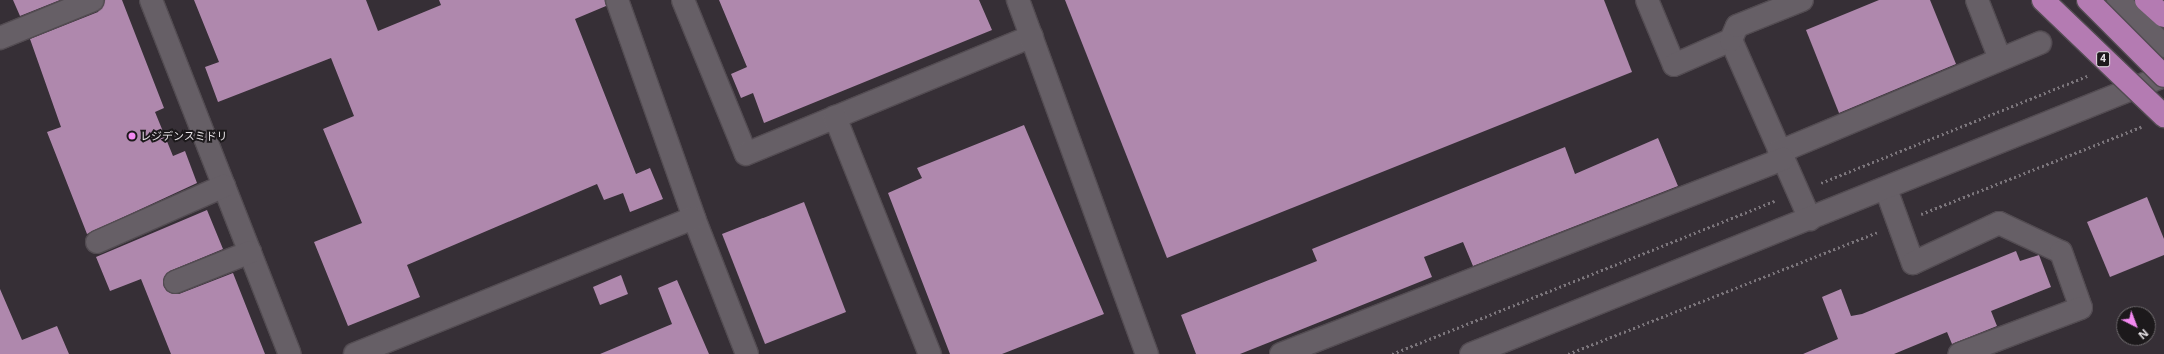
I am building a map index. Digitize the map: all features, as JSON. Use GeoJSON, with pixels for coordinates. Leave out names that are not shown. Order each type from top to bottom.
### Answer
{"type":"FeatureCollection","features":[{"type":"Feature","properties":{"kind":"highway","name":"4"},"geometry":{"type":"LineString","coordinates":[[2043,0],[2157,120]]}},
{"type":"Feature","properties":{"kind":"highway"},"geometry":{"type":"LineString","coordinates":[[2088,0],[2164,76]]}},
{"type":"Feature","properties":{"kind":"highway"},"geometry":{"type":"LineString","coordinates":[[2146,0],[2164,16]]}},
{"type":"Feature","properties":{"kind":"street"},"geometry":{"type":"LineString","coordinates":[[0,38],[93,0]]}},
{"type":"Feature","properties":{"kind":"street"},"geometry":{"type":"LineString","coordinates":[[151,0],[290,354]]}},
{"type":"Feature","properties":{"kind":"street"},"geometry":{"type":"LineString","coordinates":[[617,0],[694,218],[747,354]]}},
{"type":"Feature","properties":{"kind":"street"},"geometry":{"type":"LineString","coordinates":[[683,0],[746,154],[1032,36]]}},
{"type":"Feature","properties":{"kind":"street"},"geometry":{"type":"LineString","coordinates":[[1018,0],[1147,354]]}},
{"type":"Feature","properties":{"kind":"street"},"geometry":{"type":"LineString","coordinates":[[1647,0],[1674,64],[1731,40],[1737,26],[1802,0]]}},
{"type":"Feature","properties":{"kind":"street"},"geometry":{"type":"LineString","coordinates":[[1977,0],[2000,59]]}},
{"type":"Feature","properties":{"kind":"street"},"geometry":{"type":"LineString","coordinates":[[2118,0],[2164,46]]}},
{"type":"Feature","properties":{"kind":"street"},"geometry":{"type":"LineString","coordinates":[[1731,40],[1810,219]]}},
{"type":"Feature","properties":{"kind":"street"},"geometry":{"type":"LineString","coordinates":[[1281,354],[1781,156],[2000,59],[2040,43]]}},
{"type":"Feature","properties":{"kind":"street"},"geometry":{"type":"LineString","coordinates":[[1471,354],[1886,189],[2164,76]]}},
{"type":"Feature","properties":{"kind":"street"},"geometry":{"type":"LineString","coordinates":[[835,117],[930,354]]}},
{"type":"Feature","properties":{"kind":"street"},"geometry":{"type":"LineString","coordinates":[[97,242],[224,186]]}},
{"type":"Feature","properties":{"kind":"street"},"geometry":{"type":"LineString","coordinates":[[1886,189],[1900,223],[1913,263],[1999,223],[2061,252],[2080,308],[1959,354]]}},
{"type":"Feature","properties":{"kind":"street"},"geometry":{"type":"LineString","coordinates":[[355,354],[694,218]]}},
{"type":"Feature","properties":{"kind":"street"},"geometry":{"type":"LineString","coordinates":[[175,282],[250,252]]}},
{"type":"Feature","properties":{"kind":"path"},"geometry":{"type":"LineString","coordinates":[[1568,354],[2157,120]]}},
{"type":"Feature","properties":{"kind":"building"},"geometry":{"type":"Polygon","coordinates":[[[13,0],[60,0],[20,16],[13,0]]]}},
{"type":"Feature","properties":{"kind":"building"},"geometry":{"type":"Polygon","coordinates":[[[105,0],[122,0],[164,108],[155,112],[173,156],[185,151],[197,183],[87,234],[47,132],[61,127],[30,39],[98,12],[105,0]]]}},
{"type":"Feature","properties":{"kind":"building"},"geometry":{"type":"Polygon","coordinates":[[[194,0],[366,0],[378,31],[441,5],[439,0],[605,0],[606,6],[575,19],[636,174],[650,168],[663,199],[630,212],[623,193],[604,200],[597,184],[407,265],[420,297],[348,326],[314,242],[362,223],[323,129],[354,116],[331,58],[218,102],[205,67],[219,62],[194,0]]]}},
{"type":"Feature","properties":{"kind":"building"},"geometry":{"type":"Polygon","coordinates":[[[719,0],[979,0],[992,30],[764,123],[753,93],[741,98],[731,74],[747,67],[719,0]]]}},
{"type":"Feature","properties":{"kind":"building"},"geometry":{"type":"Polygon","coordinates":[[[1065,0],[1604,0],[1632,72],[1167,258],[1065,0]]]}},
{"type":"Feature","properties":{"kind":"building"},"geometry":{"type":"Polygon","coordinates":[[[1879,0],[1930,0],[1956,64],[1839,113],[1806,30],[1879,0]]]}},
{"type":"Feature","properties":{"kind":"building"},"geometry":{"type":"Polygon","coordinates":[[[1024,125],[1104,314],[1002,354],[950,354],[888,193],[922,178],[917,168],[1024,125]]]}},
{"type":"Feature","properties":{"kind":"building"},"geometry":{"type":"Polygon","coordinates":[[[1658,138],[1678,186],[1473,266],[1463,242],[1424,257],[1432,277],[1240,354],[1196,354],[1181,315],[1317,261],[1312,249],[1565,147],[1575,174],[1658,138]]]}},
{"type":"Feature","properties":{"kind":"building"},"geometry":{"type":"Polygon","coordinates":[[[2147,197],[2164,239],[2164,255],[2110,277],[2087,222],[2147,197]]]}},
{"type":"Feature","properties":{"kind":"building"},"geometry":{"type":"Polygon","coordinates":[[[804,202],[846,312],[765,344],[722,234],[804,202]]]}},
{"type":"Feature","properties":{"kind":"building"},"geometry":{"type":"Polygon","coordinates":[[[207,210],[223,249],[170,271],[163,280],[164,287],[173,294],[179,294],[233,273],[265,354],[171,354],[141,279],[110,291],[96,257],[207,210]]]}},
{"type":"Feature","properties":{"kind":"building"},"geometry":{"type":"Polygon","coordinates":[[[2016,251],[2020,261],[2039,255],[2051,287],[1991,311],[1997,326],[1952,344],[1947,332],[1894,354],[1803,354],[1838,339],[1822,297],[1841,289],[1851,316],[1862,314],[2016,251]]]}},
{"type":"Feature","properties":{"kind":"building"},"geometry":{"type":"Polygon","coordinates":[[[621,275],[628,294],[600,305],[593,287],[621,275]]]}},
{"type":"Feature","properties":{"kind":"building"},"geometry":{"type":"Polygon","coordinates":[[[677,280],[709,354],[600,354],[672,324],[658,288],[677,280]]]}},
{"type":"Feature","properties":{"kind":"building"},"geometry":{"type":"Polygon","coordinates":[[[0,289],[22,340],[57,326],[69,354],[0,354],[0,289]]]}},
{"type":"Feature","properties":{"kind":"place","name":"レジデンスミドリ"},"geometry":{"type":"Point","coordinates":[132,136]}}]}
